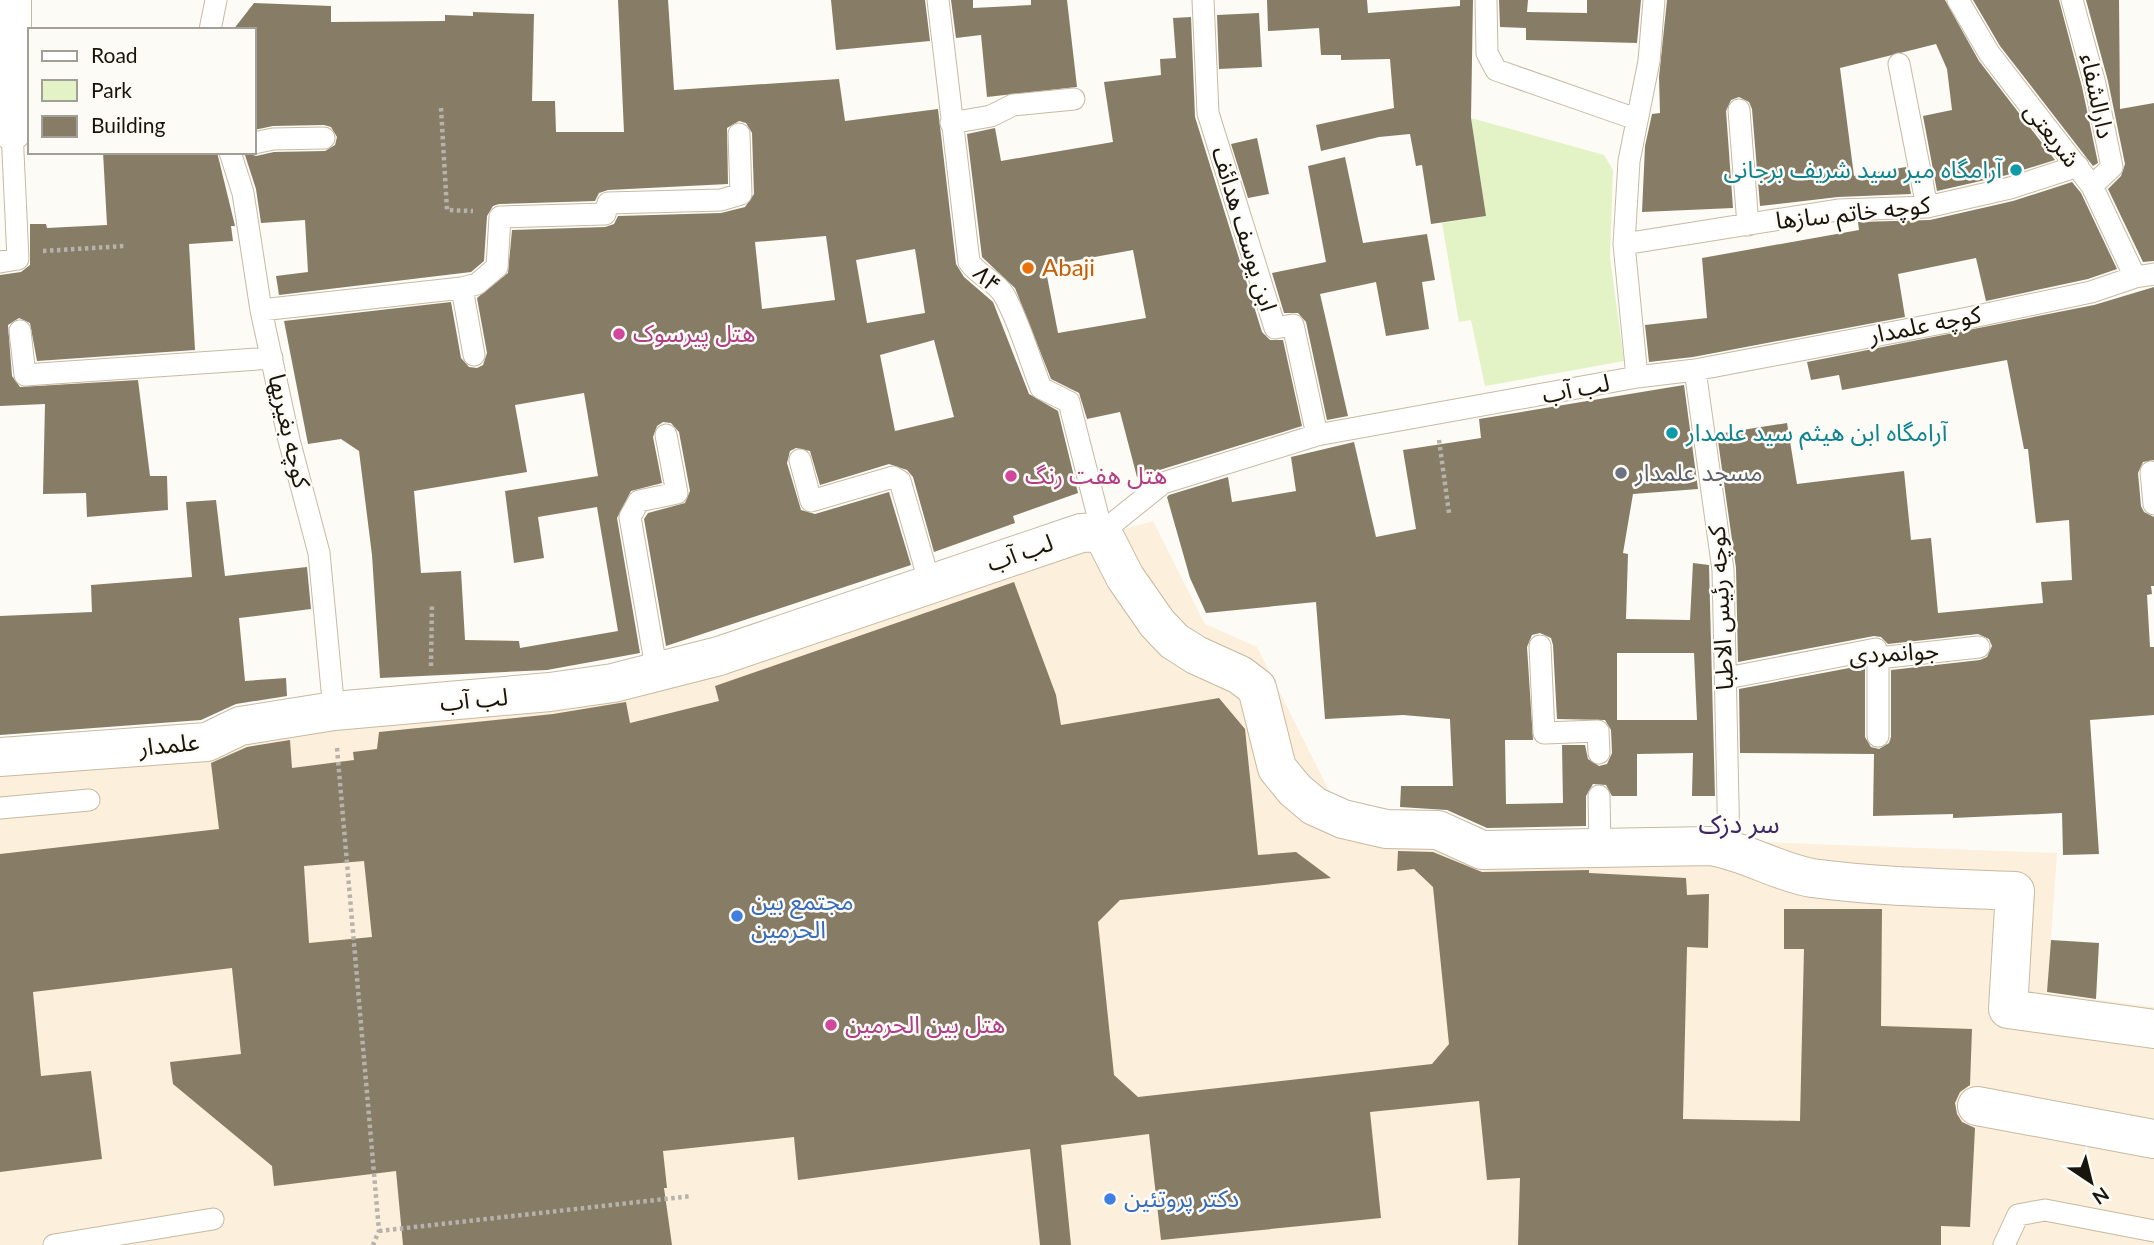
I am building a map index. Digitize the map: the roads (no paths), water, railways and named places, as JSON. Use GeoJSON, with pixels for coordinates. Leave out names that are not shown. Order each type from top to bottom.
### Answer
{"type":"FeatureCollection","features":[{"type":"Feature","properties":{"kind":"street"},"geometry":{"type":"LineString","coordinates":[[12,0],[14,130]]}},
{"type":"Feature","properties":{"kind":"street"},"geometry":{"type":"LineString","coordinates":[[1102,532],[1125,577],[1174,641],[1196,656],[1240,675],[1256,688],[1277,768],[1294,790],[1314,806],[1343,819],[1387,830],[1438,830],[1482,850],[1600,846],[1729,849],[1808,877],[1879,884],[2015,891],[2008,1009],[2154,1029]]}},
{"type":"Feature","properties":{"kind":"street","name":"لب آب"},"geometry":{"type":"LineString","coordinates":[[334,711],[550,692],[657,673],[719,656],[1081,533],[1102,532]]}},
{"type":"Feature","properties":{"kind":"street","name":"علمدار"},"geometry":{"type":"LineString","coordinates":[[0,757],[207,742],[240,726],[334,711]]}},
{"type":"Feature","properties":{"kind":"street"},"geometry":{"type":"LineString","coordinates":[[1977,1106],[2154,1139]]}},
{"type":"Feature","properties":{"kind":"lane"},"geometry":{"type":"LineString","coordinates":[[210,28],[216,0]]}},
{"type":"Feature","properties":{"kind":"lane","name":"۸۴"},"geometry":{"type":"LineString","coordinates":[[938,0],[969,262],[980,277],[994,283],[1005,297],[1041,388],[1069,402],[1102,532]]}},
{"type":"Feature","properties":{"kind":"lane","name":"ابن یوسف هدائف"},"geometry":{"type":"LineString","coordinates":[[1203,0],[1208,113],[1275,328],[1293,325],[1317,435]]}},
{"type":"Feature","properties":{"kind":"lane"},"geometry":{"type":"LineString","coordinates":[[1486,0],[1487,53],[1496,70],[1636,119]]}},
{"type":"Feature","properties":{"kind":"lane"},"geometry":{"type":"LineString","coordinates":[[1637,377],[1624,244],[1629,161],[1650,61],[1654,0]]}},
{"type":"Feature","properties":{"kind":"lane","name":"شریعتی"},"geometry":{"type":"LineString","coordinates":[[1958,0],[1989,53],[2092,186],[2144,275]]}},
{"type":"Feature","properties":{"kind":"lane","name":"دارالشفاء"},"geometry":{"type":"LineString","coordinates":[[2072,0],[2090,62],[2112,167],[2092,186]]}},
{"type":"Feature","properties":{"kind":"lane"},"geometry":{"type":"LineString","coordinates":[[1899,64],[1927,207]]}},
{"type":"Feature","properties":{"kind":"lane"},"geometry":{"type":"LineString","coordinates":[[951,123],[991,116],[1013,105],[1074,99]]}},
{"type":"Feature","properties":{"kind":"lane"},"geometry":{"type":"LineString","coordinates":[[1739,110],[1748,225]]}},
{"type":"Feature","properties":{"kind":"lane"},"geometry":{"type":"LineString","coordinates":[[12,258],[14,130]]}},
{"type":"Feature","properties":{"kind":"lane"},"geometry":{"type":"LineString","coordinates":[[261,310],[462,288],[477,284],[497,267],[500,217],[605,214],[608,203],[721,201],[741,194],[739,134]]}},
{"type":"Feature","properties":{"kind":"lane"},"geometry":{"type":"LineString","coordinates":[[256,143],[273,139],[324,138]]}},
{"type":"Feature","properties":{"kind":"lane","name":"کوچه بغیریها"},"geometry":{"type":"LineString","coordinates":[[231,154],[243,193],[261,310],[289,440],[319,553],[334,711]]}},
{"type":"Feature","properties":{"kind":"lane","name":"کوچه خاتم سازها"},"geometry":{"type":"LineString","coordinates":[[1624,244],[1838,210],[1927,207],[2010,188],[2078,166]]}},
{"type":"Feature","properties":{"kind":"lane","name":"کوچه علمدار"},"geometry":{"type":"LineString","coordinates":[[1695,370],[2065,298],[2144,275]]}},
{"type":"Feature","properties":{"kind":"lane"},"geometry":{"type":"LineString","coordinates":[[462,288],[474,355]]}},
{"type":"Feature","properties":{"kind":"lane"},"geometry":{"type":"LineString","coordinates":[[20,331],[25,374],[272,358]]}},
{"type":"Feature","properties":{"kind":"lane","name":"لب آب"},"geometry":{"type":"LineString","coordinates":[[1102,532],[1163,484],[1317,435],[1637,377],[1695,370]]}},
{"type":"Feature","properties":{"kind":"lane","name":"کوچه رئیس الاطبا"},"geometry":{"type":"LineString","coordinates":[[1695,370],[1723,570],[1729,849]]}},
{"type":"Feature","properties":{"kind":"lane"},"geometry":{"type":"LineString","coordinates":[[657,673],[630,517],[639,501],[677,492],[666,435]]}},
{"type":"Feature","properties":{"kind":"lane"},"geometry":{"type":"LineString","coordinates":[[800,460],[811,501],[893,477],[900,481],[930,584]]}},
{"type":"Feature","properties":{"kind":"lane"},"geometry":{"type":"LineString","coordinates":[[2151,472],[2154,503]]}},
{"type":"Feature","properties":{"kind":"lane"},"geometry":{"type":"LineString","coordinates":[[1540,646],[1544,733],[1598,731],[1599,754]]}},
{"type":"Feature","properties":{"kind":"lane","name":"جوانمردی"},"geometry":{"type":"LineString","coordinates":[[1727,678],[1876,649],[1878,658],[1979,647]]}},
{"type":"Feature","properties":{"kind":"lane"},"geometry":{"type":"LineString","coordinates":[[1878,658],[1878,736]]}},
{"type":"Feature","properties":{"kind":"lane"},"geometry":{"type":"LineString","coordinates":[[1599,796],[1600,846]]}},
{"type":"Feature","properties":{"kind":"lane"},"geometry":{"type":"LineString","coordinates":[[0,808],[89,800]]}},
{"type":"Feature","properties":{"kind":"lane"},"geometry":{"type":"LineString","coordinates":[[2004,1245],[2018,1215],[2045,1210],[2154,1231]]}},
{"type":"Feature","properties":{"kind":"lane"},"geometry":{"type":"LineString","coordinates":[[54,1245],[213,1219]]}},
{"type":"Feature","properties":{"kind":"place","name":"آرامگاه میر سید شریف برجانی"},"geometry":{"type":"Point","coordinates":[2016,170]}},
{"type":"Feature","properties":{"kind":"place","name":"Abaji"},"geometry":{"type":"Point","coordinates":[1028,268]}},
{"type":"Feature","properties":{"kind":"place","name":"هتل پیرسوک"},"geometry":{"type":"Point","coordinates":[619,334]}},
{"type":"Feature","properties":{"kind":"place","name":"آرامگاه ابن هیثم سید علمدار"},"geometry":{"type":"Point","coordinates":[1672,433]}},
{"type":"Feature","properties":{"kind":"place","name":"مسجد علمدار"},"geometry":{"type":"Point","coordinates":[1621,473]}},
{"type":"Feature","properties":{"kind":"place","name":"هتل هفت رنگ"},"geometry":{"type":"Point","coordinates":[1011,476]}},
{"type":"Feature","properties":{"kind":"place","name":"مجتمع بین الحرمین"},"geometry":{"type":"Point","coordinates":[737,916]}},
{"type":"Feature","properties":{"kind":"place","name":"هتل بین‌ الحرمین"},"geometry":{"type":"Point","coordinates":[831,1025]}},
{"type":"Feature","properties":{"kind":"place","name":"دکتر پروتئین"},"geometry":{"type":"Point","coordinates":[1110,1199]}},
{"type":"Feature","properties":{"kind":"district","name":"سر دزک"},"geometry":{"type":"Point","coordinates":[1739,824]}}]}
